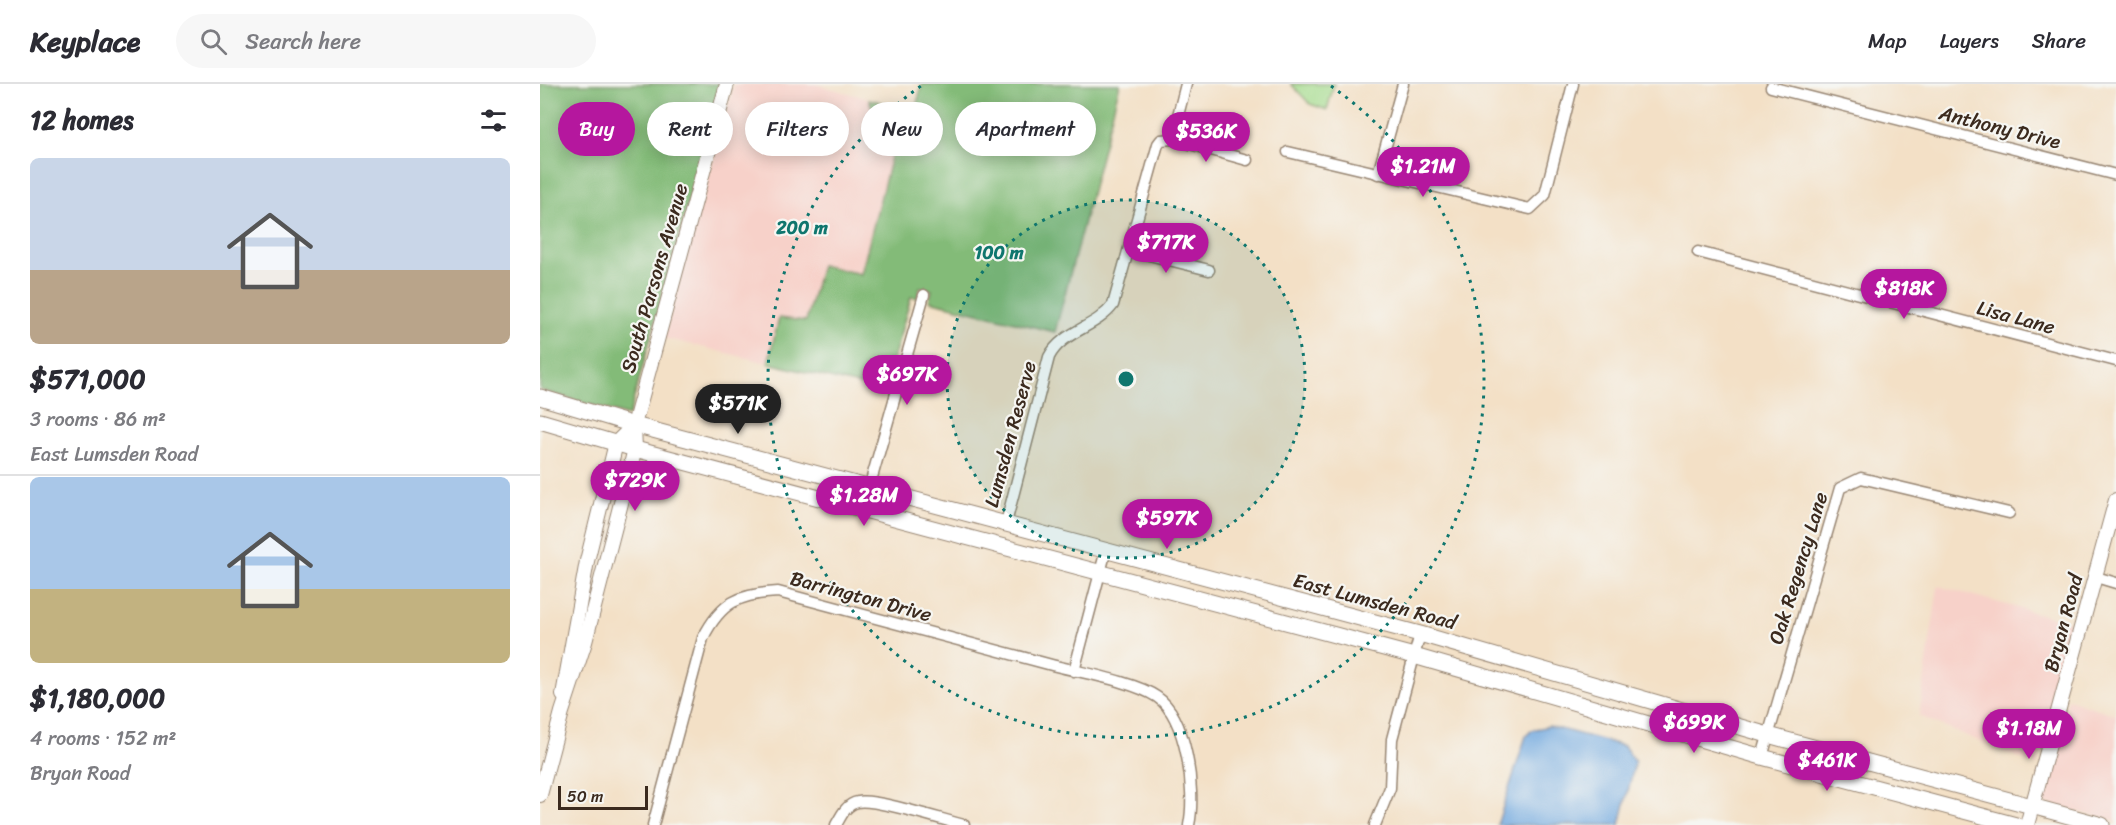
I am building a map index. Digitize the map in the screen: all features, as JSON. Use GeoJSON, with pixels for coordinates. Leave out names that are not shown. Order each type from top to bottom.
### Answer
{"type":"FeatureCollection","features":[{"type":"Feature","properties":{"kind":"main road","name":"East Lumsden Road"},"geometry":{"type":"LineString","coordinates":[[540,397],[634,425],[1420,634],[1768,735],[2102,825]]}},
{"type":"Feature","properties":{"kind":"main road"},"geometry":{"type":"LineString","coordinates":[[540,421],[635,449],[1414,656],[1762,757],[2016,825]]}},
{"type":"Feature","properties":{"kind":"street","name":"South Parsons Avenue"},"geometry":{"type":"LineString","coordinates":[[562,712],[585,642],[635,449],[634,425],[727,84]]}},
{"type":"Feature","properties":{"kind":"street","name":"Lumsden Reserve"},"geometry":{"type":"LineString","coordinates":[[1006,523],[1049,357],[1059,342],[1108,312],[1113,305],[1158,144],[1166,138],[1172,139],[1186,84]]}},
{"type":"Feature","properties":{"kind":"street"},"geometry":{"type":"LineString","coordinates":[[1378,174],[1403,84]]}},
{"type":"Feature","properties":{"kind":"street"},"geometry":{"type":"LineString","coordinates":[[1288,152],[1530,209],[1545,195],[1573,84]]}},
{"type":"Feature","properties":{"kind":"street","name":"Anthony Drive"},"geometry":{"type":"LineString","coordinates":[[1770,87],[2116,175]]}},
{"type":"Feature","properties":{"kind":"street"},"geometry":{"type":"LineString","coordinates":[[1172,139],[1247,160]]}},
{"type":"Feature","properties":{"kind":"street"},"geometry":{"type":"LineString","coordinates":[[1128,250],[1209,270]]}},
{"type":"Feature","properties":{"kind":"street","name":"Lisa Lane"},"geometry":{"type":"LineString","coordinates":[[1698,252],[2116,361]]}},
{"type":"Feature","properties":{"kind":"street"},"geometry":{"type":"LineString","coordinates":[[863,509],[924,295]]}},
{"type":"Feature","properties":{"kind":"street"},"geometry":{"type":"LineString","coordinates":[[540,795],[562,712],[565,676],[586,561],[616,443],[634,425]]}},
{"type":"Feature","properties":{"kind":"street","name":"Oak Regency Lane"},"geometry":{"type":"LineString","coordinates":[[1762,757],[1840,488],[1861,478],[2009,513]]}},
{"type":"Feature","properties":{"kind":"street","name":"Bryan Road"},"geometry":{"type":"LineString","coordinates":[[2027,825],[2116,500]]}},
{"type":"Feature","properties":{"kind":"street"},"geometry":{"type":"LineString","coordinates":[[1074,671],[1106,550]]}},
{"type":"Feature","properties":{"kind":"street"},"geometry":{"type":"LineString","coordinates":[[2096,577],[2116,583]]}},
{"type":"Feature","properties":{"kind":"street","name":"Barrington Drive"},"geometry":{"type":"LineString","coordinates":[[653,825],[703,638],[712,619],[733,601],[749,594],[778,592],[1143,690],[1167,706],[1179,731],[1191,778],[1193,809],[1189,825]]}},
{"type":"Feature","properties":{"kind":"street"},"geometry":{"type":"LineString","coordinates":[[1375,825],[1390,788],[1392,739],[1420,634]]}},
{"type":"Feature","properties":{"kind":"street"},"geometry":{"type":"LineString","coordinates":[[836,825],[843,810],[858,802],[879,804],[964,825]]}},
{"type":"Feature","properties":{"kind":"shaded area"},"geometry":{"type":"Polygon","coordinates":[[[734,84],[815,84],[869,99],[870,102],[861,102],[861,156],[891,156],[860,274],[821,266],[806,322],[779,318],[768,363],[664,338],[714,156],[733,156],[733,102],[729,102],[734,84]]]}},
{"type":"Feature","properties":{"kind":"shaded area"},"geometry":{"type":"Polygon","coordinates":[[[1938,586],[2076,624],[2037,765],[1919,716],[1938,586]]]}},
{"type":"Feature","properties":{"kind":"shaded area"},"geometry":{"type":"Polygon","coordinates":[[[2068,699],[2116,715],[2116,821],[2040,802],[2068,699]]]}},
{"type":"Feature","properties":{"kind":"green space"},"geometry":{"type":"Polygon","coordinates":[[[540,84],[721,84],[716,102],[647,102],[647,156],[701,156],[629,416],[540,390],[540,84]]]}},
{"type":"Feature","properties":{"kind":"green space"},"geometry":{"type":"Polygon","coordinates":[[[922,84],[1120,84],[1055,332],[929,301],[932,290],[920,287],[917,298],[911,297],[884,391],[768,363],[779,318],[806,321],[821,265],[861,274],[891,156],[943,156],[943,102],[917,102],[922,84]]]}},
{"type":"Feature","properties":{"kind":"green space"},"geometry":{"type":"Polygon","coordinates":[[[1291,84],[1334,84],[1327,110],[1310,104],[1291,84]]]}},
{"type":"Feature","properties":{"kind":"water"},"geometry":{"type":"Polygon","coordinates":[[[1549,726],[1624,746],[1635,762],[1620,825],[1497,825],[1526,736],[1532,730],[1549,726]]]}}]}
